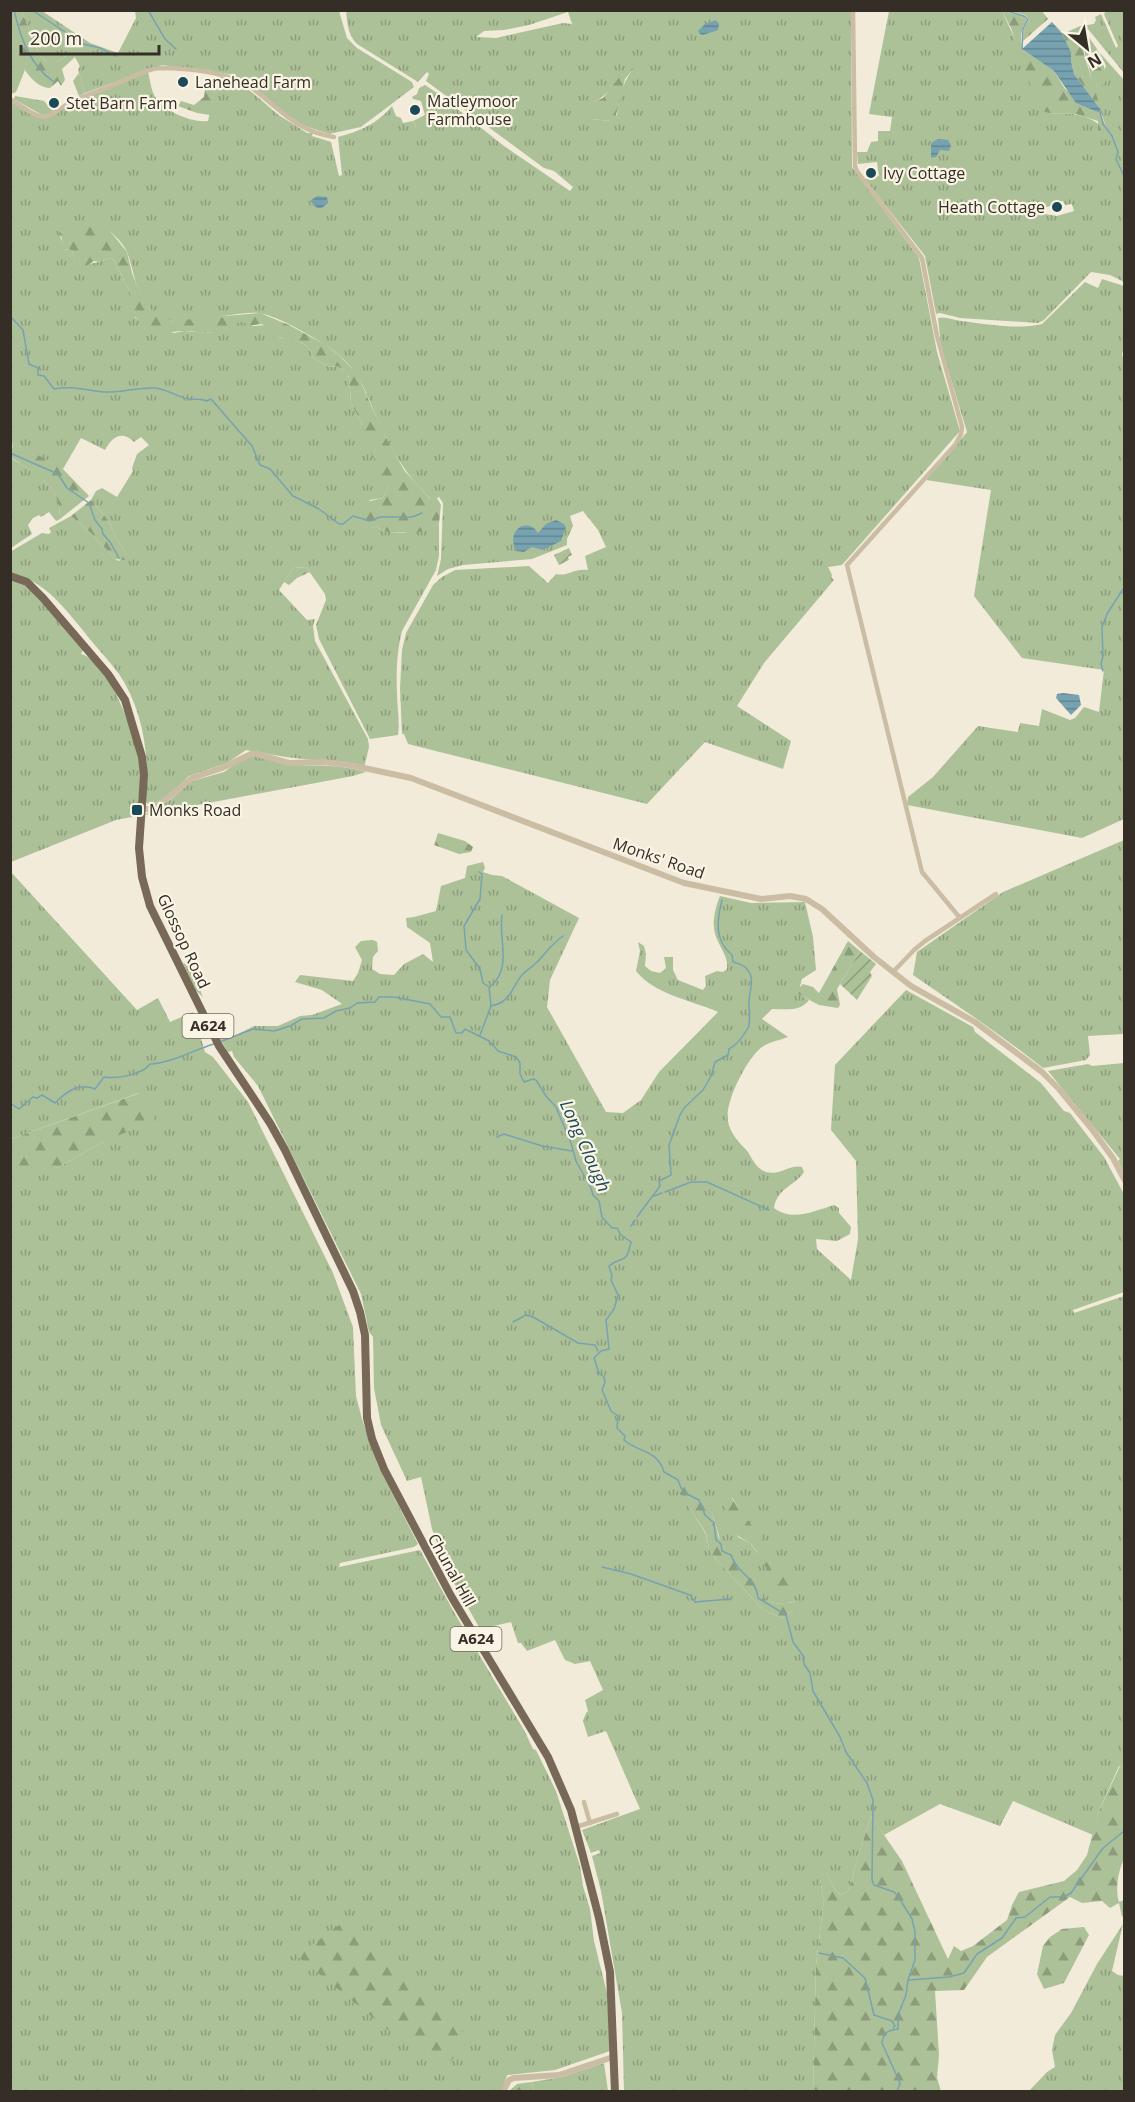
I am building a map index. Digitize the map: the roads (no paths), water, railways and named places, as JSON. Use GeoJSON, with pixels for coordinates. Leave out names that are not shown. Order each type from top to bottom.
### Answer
{"type":"FeatureCollection","features":[{"type":"Feature","properties":{"kind":"main road","name":"Glossop Road"},"geometry":{"type":"LineString","coordinates":[[10,576],[21,579],[38,592],[108,674],[125,700],[142,757],[144,776],[139,840],[141,868],[152,910],[219,1046],[270,1122],[323,1227]]}},
{"type":"Feature","properties":{"kind":"main road","name":"Chunal Hill"},"geometry":{"type":"LineString","coordinates":[[323,1227],[345,1273],[363,1323],[367,1418],[372,1439],[384,1469],[446,1587],[548,1757],[565,1794],[576,1827],[606,1952],[611,1990],[613,2057]]}},
{"type":"Feature","properties":{"kind":"main road","name":"A624"},"geometry":{"type":"LineString","coordinates":[[613,2057],[615,2091]]}},
{"type":"Feature","properties":{"kind":"street"},"geometry":{"type":"LineString","coordinates":[[853,10],[855,166],[922,258],[937,336],[962,426],[961,434],[955,445],[847,565],[918,861],[922,872],[960,918]]}},
{"type":"Feature","properties":{"kind":"street"},"geometry":{"type":"LineString","coordinates":[[10,99],[44,117],[83,97],[147,70],[169,68],[204,72],[234,78],[250,87],[271,106],[298,125],[334,137]]}},
{"type":"Feature","properties":{"kind":"street","name":"Monks' Road"},"geometry":{"type":"LineString","coordinates":[[141,809],[151,808],[161,803],[192,778],[222,768],[251,754],[290,763],[324,762],[350,765],[411,778],[459,798],[515,817],[641,869],[684,883],[761,899],[790,896],[806,898],[822,909],[911,986],[975,1022],[1042,1072],[1059,1089],[1097,1136],[1125,1179]]}},
{"type":"Feature","properties":{"kind":"street"},"geometry":{"type":"LineString","coordinates":[[893,972],[914,950],[996,894]]}},
{"type":"Feature","properties":{"kind":"street"},"geometry":{"type":"LineString","coordinates":[[584,1802],[590,1823]]}},
{"type":"Feature","properties":{"kind":"street"},"geometry":{"type":"LineString","coordinates":[[576,1827],[617,1814]]}},
{"type":"Feature","properties":{"kind":"street"},"geometry":{"type":"LineString","coordinates":[[503,2091],[514,2078],[559,2075],[613,2057]]}},
{"type":"Feature","properties":{"kind":"water"},"geometry":{"type":"Polygon","coordinates":[[[716,20],[719,24],[718,30],[700,34],[698,31],[705,24],[716,20]]]}},
{"type":"Feature","properties":{"kind":"water"},"geometry":{"type":"Polygon","coordinates":[[[1052,22],[1063,35],[1071,52],[1074,74],[1101,110],[1100,113],[1076,103],[1054,71],[1022,49],[1052,22]]]}},
{"type":"Feature","properties":{"kind":"water"},"geometry":{"type":"Polygon","coordinates":[[[938,139],[948,140],[951,145],[949,151],[940,150],[936,157],[931,158],[931,143],[938,139]]]}},
{"type":"Feature","properties":{"kind":"water"},"geometry":{"type":"Polygon","coordinates":[[[317,196],[327,197],[328,203],[322,208],[317,208],[310,201],[317,196]]]}},
{"type":"Feature","properties":{"kind":"water"},"geometry":{"type":"Polygon","coordinates":[[[556,520],[566,527],[561,541],[543,550],[532,547],[524,552],[516,551],[513,537],[519,528],[529,526],[538,533],[546,524],[556,520]]]}},
{"type":"Feature","properties":{"kind":"water"},"geometry":{"type":"Polygon","coordinates":[[[1057,694],[1079,695],[1081,705],[1071,715],[1056,698],[1057,694]]]}},
{"type":"Feature","properties":{"kind":"waterway"},"geometry":{"type":"LineString","coordinates":[[14,10],[27,50],[38,67],[53,81]]}},
{"type":"Feature","properties":{"kind":"waterway"},"geometry":{"type":"LineString","coordinates":[[32,10],[83,44],[100,48],[116,56]]}},
{"type":"Feature","properties":{"kind":"waterway"},"geometry":{"type":"LineString","coordinates":[[148,10],[165,39],[176,49]]}},
{"type":"Feature","properties":{"kind":"waterway"},"geometry":{"type":"LineString","coordinates":[[1010,10],[1028,19],[1023,29],[1022,49]]}},
{"type":"Feature","properties":{"kind":"waterway"},"geometry":{"type":"LineString","coordinates":[[1100,112],[1103,124],[1112,136],[1118,152],[1116,159],[1124,176]]}},
{"type":"Feature","properties":{"kind":"waterway"},"geometry":{"type":"LineString","coordinates":[[10,316],[23,330],[29,364],[38,368],[38,375],[44,376],[54,389],[74,388],[111,392],[155,388],[189,399],[207,401],[211,399],[252,446],[260,465],[270,469],[293,496],[319,509],[339,524],[343,524],[353,516],[370,521],[380,517],[412,517],[422,513]]}},
{"type":"Feature","properties":{"kind":"waterway"},"geometry":{"type":"LineString","coordinates":[[10,453],[58,474],[67,488],[89,503],[95,520],[119,558]]}},
{"type":"Feature","properties":{"kind":"waterway"},"geometry":{"type":"LineString","coordinates":[[1124,588],[1121,592],[1124,594]]}},
{"type":"Feature","properties":{"kind":"waterway"},"geometry":{"type":"LineString","coordinates":[[1103,671],[1101,664],[1102,627],[1107,614],[1121,592]]}},
{"type":"Feature","properties":{"kind":"waterway"},"geometry":{"type":"LineString","coordinates":[[479,872],[482,874],[480,899],[464,926],[466,950],[480,969],[483,983],[489,987],[491,1006],[480,1035]]}},
{"type":"Feature","properties":{"kind":"waterway"},"geometry":{"type":"LineString","coordinates":[[637,1217],[660,1186],[659,1181],[671,1175],[669,1145],[684,1108],[703,1090],[711,1076],[715,1062],[728,1055],[729,1049],[740,1040],[749,1025],[751,977],[745,967],[733,962],[732,955],[722,943],[718,930],[722,900]]}},
{"type":"Feature","properties":{"kind":"waterway"},"geometry":{"type":"LineString","coordinates":[[490,987],[497,979],[503,962],[502,915]]}},
{"type":"Feature","properties":{"kind":"waterway"},"geometry":{"type":"LineString","coordinates":[[491,1006],[503,1001],[522,975],[563,936]]}},
{"type":"Feature","properties":{"kind":"waterway","name":"Long Clough"},"geometry":{"type":"LineString","coordinates":[[222,1041],[253,1029],[274,1031],[302,1019],[324,1018],[357,1003],[375,1002],[379,997],[394,997],[430,1004],[441,1017],[450,1017],[456,1033],[462,1033],[465,1029],[489,1041],[498,1051],[516,1057],[520,1063],[520,1074],[524,1082],[536,1080],[556,1107],[576,1161],[593,1195],[599,1201],[602,1217],[612,1228],[617,1228],[621,1235],[631,1242],[625,1258],[609,1266],[611,1280],[618,1295],[614,1309],[606,1320],[609,1349],[601,1351],[594,1358],[599,1373],[604,1377],[602,1390],[611,1411],[618,1416],[617,1428],[625,1436],[624,1440],[652,1455],[664,1472],[678,1480],[681,1488],[687,1494],[699,1500],[705,1515],[714,1523],[716,1540],[721,1544],[722,1551],[731,1555],[734,1562],[754,1585],[758,1598],[786,1615],[793,1642],[804,1657],[804,1664],[810,1673],[813,1691],[840,1737],[846,1752],[867,1783],[873,1800],[872,1880],[874,1885],[894,1892],[898,1896],[912,1919],[915,1932],[915,1960],[898,2015],[898,2029],[887,2032],[882,2043],[900,2083],[897,2092]]}},
{"type":"Feature","properties":{"kind":"waterway","name":"Long Clough"},"geometry":{"type":"LineString","coordinates":[[10,1103],[19,1109],[33,1097],[37,1098],[42,1095],[55,1103],[78,1087],[95,1089],[104,1077],[122,1077],[141,1071],[150,1064],[174,1059],[214,1044]]}},
{"type":"Feature","properties":{"kind":"waterway"},"geometry":{"type":"LineString","coordinates":[[497,1137],[504,1134],[542,1146],[572,1151]]}},
{"type":"Feature","properties":{"kind":"waterway"},"geometry":{"type":"LineString","coordinates":[[665,1192],[691,1182],[707,1182],[769,1210]]}},
{"type":"Feature","properties":{"kind":"waterway"},"geometry":{"type":"LineString","coordinates":[[654,1196],[662,1193]]}},
{"type":"Feature","properties":{"kind":"waterway"},"geometry":{"type":"LineString","coordinates":[[631,1226],[635,1220]]}},
{"type":"Feature","properties":{"kind":"waterway"},"geometry":{"type":"LineString","coordinates":[[513,1322],[526,1315],[533,1317],[578,1343],[595,1345],[598,1351]]}},
{"type":"Feature","properties":{"kind":"waterway"},"geometry":{"type":"LineString","coordinates":[[602,1567],[631,1574],[690,1595],[695,1602],[730,1599]]}},
{"type":"Feature","properties":{"kind":"waterway"},"geometry":{"type":"LineString","coordinates":[[909,1980],[949,1977],[964,1973],[977,1954],[1002,1938],[1016,1918],[1025,1917],[1050,1897],[1064,1897],[1071,1893],[1103,1848],[1124,1831]]}},
{"type":"Feature","properties":{"kind":"waterway"},"geometry":{"type":"LineString","coordinates":[[819,1953],[843,1958],[865,1978],[874,2015],[892,2021],[895,2026],[893,2028]]}},
{"type":"Feature","properties":{"kind":"place","name":"Lanehead Farm"},"geometry":{"type":"Point","coordinates":[183,82]}},
{"type":"Feature","properties":{"kind":"place","name":"Stet Barn Farm"},"geometry":{"type":"Point","coordinates":[54,103]}},
{"type":"Feature","properties":{"kind":"place","name":"Matleymoor Farmhouse"},"geometry":{"type":"Point","coordinates":[415,110]}},
{"type":"Feature","properties":{"kind":"place","name":"Ivy Cottage"},"geometry":{"type":"Point","coordinates":[871,173]}},
{"type":"Feature","properties":{"kind":"place","name":"Heath Cottage"},"geometry":{"type":"Point","coordinates":[1057,207]}},
{"type":"Feature","properties":{"kind":"place","name":"Monks Road"},"geometry":{"type":"Point","coordinates":[137,810]}}]}
